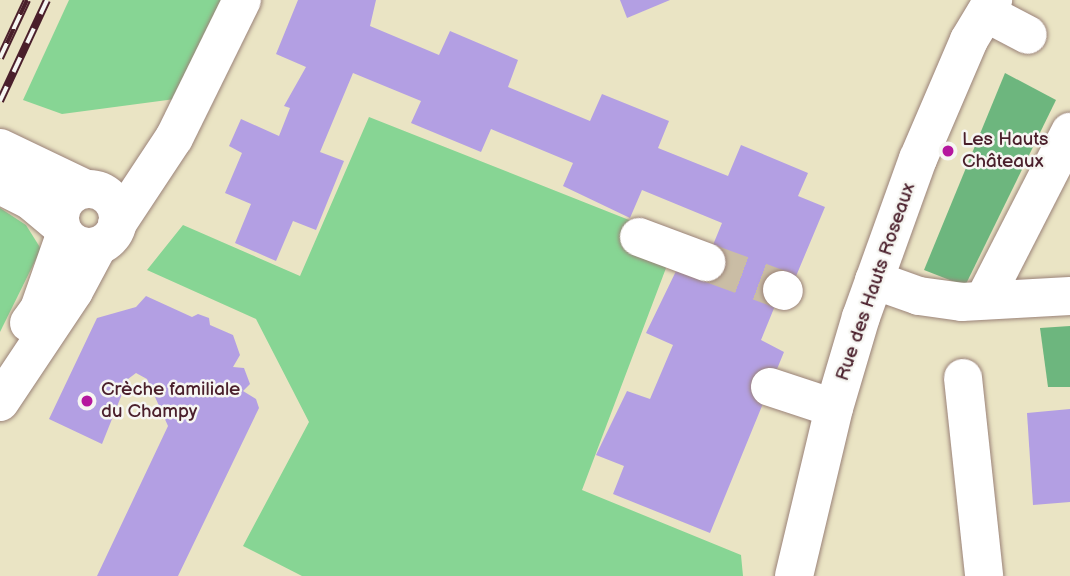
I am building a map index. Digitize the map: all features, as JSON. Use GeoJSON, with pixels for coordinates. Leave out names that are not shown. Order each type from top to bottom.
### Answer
{"type":"FeatureCollection","features":[{"type":"Feature","properties":{"kind":"street"},"geometry":{"type":"LineString","coordinates":[[0,365],[85,233],[166,150],[205,82],[242,0]]}},
{"type":"Feature","properties":{"kind":"street"},"geometry":{"type":"LineString","coordinates":[[989,7],[1028,35]]}},
{"type":"Feature","properties":{"kind":"street","name":"Rue des Hauts Roseaux"},"geometry":{"type":"LineString","coordinates":[[794,576],[834,408],[874,280],[918,159],[969,40],[989,7]]}},
{"type":"Feature","properties":{"kind":"street"},"geometry":{"type":"LineString","coordinates":[[984,300],[1070,132]]}},
{"type":"Feature","properties":{"kind":"street"},"geometry":{"type":"LineString","coordinates":[[85,233],[65,201],[91,190],[129,180],[166,150]]}},
{"type":"Feature","properties":{"kind":"street"},"geometry":{"type":"LineString","coordinates":[[3,161],[85,233]]}},
{"type":"Feature","properties":{"kind":"street"},"geometry":{"type":"LineString","coordinates":[[0,401],[74,291],[85,233],[116,207],[91,190],[3,161]]}},
{"type":"Feature","properties":{"kind":"street"},"geometry":{"type":"LineString","coordinates":[[639,237],[706,262]]}},
{"type":"Feature","properties":{"kind":"street"},"geometry":{"type":"LineString","coordinates":[[874,280],[919,296],[984,300],[1070,296]]}},
{"type":"Feature","properties":{"kind":"street"},"geometry":{"type":"LineString","coordinates":[[963,378],[984,576]]}},
{"type":"Feature","properties":{"kind":"street"},"geometry":{"type":"LineString","coordinates":[[770,387],[834,408]]}},
{"type":"Feature","properties":{"kind":"green space"},"geometry":{"type":"Polygon","coordinates":[[[69,0],[224,0],[175,99],[62,114],[23,100],[69,0]]]}},
{"type":"Feature","properties":{"kind":"green space"},"geometry":{"type":"Polygon","coordinates":[[[1005,73],[1056,100],[965,286],[924,270],[1005,73]]]}},
{"type":"Feature","properties":{"kind":"green space"},"geometry":{"type":"Polygon","coordinates":[[[369,117],[677,239],[582,490],[741,555],[743,576],[302,576],[243,546],[309,422],[256,319],[147,270],[183,225],[300,276],[369,117]]]}},
{"type":"Feature","properties":{"kind":"green space"},"geometry":{"type":"Polygon","coordinates":[[[0,208],[26,225],[41,249],[0,332],[0,208]]]}},
{"type":"Feature","properties":{"kind":"green space"},"geometry":{"type":"Polygon","coordinates":[[[1070,326],[1070,387],[1048,387],[1040,328],[1070,326]]]}},
{"type":"Feature","properties":{"kind":"building"},"geometry":{"type":"Polygon","coordinates":[[[298,0],[376,0],[370,26],[439,55],[450,31],[518,60],[508,87],[590,121],[602,94],[669,121],[658,148],[728,176],[741,145],[808,173],[798,196],[825,207],[794,281],[786,279],[761,340],[784,352],[710,533],[613,494],[624,466],[596,455],[627,391],[650,399],[673,345],[646,333],[678,267],[706,262],[722,223],[642,190],[630,218],[563,186],[573,163],[491,129],[481,152],[411,123],[421,101],[353,73],[320,152],[344,161],[316,230],[293,221],[276,261],[235,243],[251,204],[225,193],[242,153],[229,146],[241,119],[279,136],[290,108],[284,106],[306,67],[276,54],[298,0]]]}},
{"type":"Feature","properties":{"kind":"building"},"geometry":{"type":"Polygon","coordinates":[[[620,0],[670,0],[627,18],[620,0]]]}},
{"type":"Feature","properties":{"kind":"building"},"geometry":{"type":"Polygon","coordinates":[[[146,296],[192,317],[198,314],[209,318],[210,325],[233,335],[240,355],[233,367],[244,368],[250,384],[243,391],[256,399],[259,408],[178,576],[97,576],[168,426],[147,379],[136,373],[128,379],[102,444],[49,419],[97,318],[136,307],[146,296]]]}},
{"type":"Feature","properties":{"kind":"building"},"geometry":{"type":"Polygon","coordinates":[[[1070,409],[1070,502],[1033,505],[1027,413],[1070,409]]]}},
{"type":"Feature","properties":{"kind":"tunnel"},"geometry":{"type":"LineString","coordinates":[[706,262],[782,290]]}},
{"type":"Feature","properties":{"kind":"railway"},"geometry":{"type":"LineString","coordinates":[[0,58],[27,0]]}},
{"type":"Feature","properties":{"kind":"railway"},"geometry":{"type":"LineString","coordinates":[[0,101],[47,0]]}},
{"type":"Feature","properties":{"kind":"place","name":"Les Hauts Châteaux"},"geometry":{"type":"Point","coordinates":[948,151]}},
{"type":"Feature","properties":{"kind":"place","name":"Crèche familiale du Champy"},"geometry":{"type":"Point","coordinates":[87,401]}}]}
